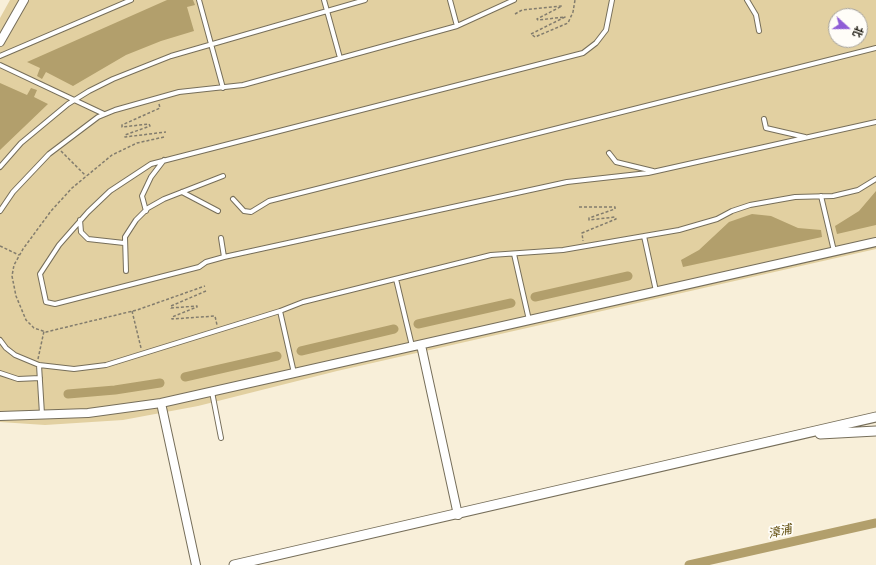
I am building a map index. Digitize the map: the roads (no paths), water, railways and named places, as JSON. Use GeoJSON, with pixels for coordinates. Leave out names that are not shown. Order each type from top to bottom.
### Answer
{"type":"FeatureCollection","features":[{"type":"Feature","properties":{"kind":"street"},"geometry":{"type":"LineString","coordinates":[[0,42],[24,0]]}},
{"type":"Feature","properties":{"kind":"street"},"geometry":{"type":"LineString","coordinates":[[0,416],[42,416],[98,412],[161,403],[876,242]]}},
{"type":"Feature","properties":{"kind":"street"},"geometry":{"type":"LineString","coordinates":[[421,345],[458,515]]}},
{"type":"Feature","properties":{"kind":"street"},"geometry":{"type":"LineString","coordinates":[[161,403],[196,565]]}},
{"type":"Feature","properties":{"kind":"street"},"geometry":{"type":"LineString","coordinates":[[234,565],[458,515],[876,417]]}},
{"type":"Feature","properties":{"kind":"street"},"geometry":{"type":"LineString","coordinates":[[792,436],[876,431]]}},
{"type":"Feature","properties":{"kind":"lane"},"geometry":{"type":"LineString","coordinates":[[0,56],[131,0]]}},
{"type":"Feature","properties":{"kind":"lane"},"geometry":{"type":"LineString","coordinates":[[199,0],[223,88]]}},
{"type":"Feature","properties":{"kind":"lane"},"geometry":{"type":"LineString","coordinates":[[324,0],[340,58]]}},
{"type":"Feature","properties":{"kind":"lane"},"geometry":{"type":"LineString","coordinates":[[0,167],[21,143],[74,100],[89,91],[139,68],[211,44],[365,0]]}},
{"type":"Feature","properties":{"kind":"lane"},"geometry":{"type":"LineString","coordinates":[[450,0],[457,26]]}},
{"type":"Feature","properties":{"kind":"lane"},"geometry":{"type":"LineString","coordinates":[[0,211],[28,174],[56,147],[87,124],[104,114],[179,92],[243,85],[457,26],[514,0]]}},
{"type":"Feature","properties":{"kind":"lane"},"geometry":{"type":"LineString","coordinates":[[612,0],[609,22],[604,34],[596,43],[583,53],[468,84],[151,164],[110,191],[80,220],[59,245],[40,274],[46,300],[50,304],[55,304],[199,266],[206,262],[224,257],[567,182],[655,171],[876,122]]}},
{"type":"Feature","properties":{"kind":"lane"},"geometry":{"type":"LineString","coordinates":[[747,0],[756,15],[759,31]]}},
{"type":"Feature","properties":{"kind":"lane"},"geometry":{"type":"LineString","coordinates":[[233,199],[244,211],[251,212],[269,201],[876,48]]}},
{"type":"Feature","properties":{"kind":"lane"},"geometry":{"type":"LineString","coordinates":[[0,65],[104,114]]}},
{"type":"Feature","properties":{"kind":"lane"},"geometry":{"type":"LineString","coordinates":[[764,119],[766,128],[808,137]]}},
{"type":"Feature","properties":{"kind":"lane"},"geometry":{"type":"LineString","coordinates":[[609,154],[616,162],[655,171]]}},
{"type":"Feature","properties":{"kind":"lane"},"geometry":{"type":"LineString","coordinates":[[146,211],[142,196],[151,177],[164,160]]}},
{"type":"Feature","properties":{"kind":"lane"},"geometry":{"type":"LineString","coordinates":[[126,271],[124,243],[130,227],[146,211],[156,203],[223,176]]}},
{"type":"Feature","properties":{"kind":"lane"},"geometry":{"type":"LineString","coordinates":[[0,340],[6,348],[15,355],[39,365],[74,369],[106,366],[280,311],[303,302],[491,255],[514,254],[584,246],[644,236],[702,224],[750,204],[795,197],[833,196],[858,190],[876,180]]}},
{"type":"Feature","properties":{"kind":"lane"},"geometry":{"type":"LineString","coordinates":[[182,192],[218,211]]}},
{"type":"Feature","properties":{"kind":"lane"},"geometry":{"type":"LineString","coordinates":[[821,196],[834,251]]}},
{"type":"Feature","properties":{"kind":"lane"},"geometry":{"type":"LineString","coordinates":[[80,220],[81,232],[88,239],[124,243]]}},
{"type":"Feature","properties":{"kind":"lane"},"geometry":{"type":"LineString","coordinates":[[644,236],[656,291]]}},
{"type":"Feature","properties":{"kind":"lane"},"geometry":{"type":"LineString","coordinates":[[221,238],[224,257]]}},
{"type":"Feature","properties":{"kind":"lane"},"geometry":{"type":"LineString","coordinates":[[514,254],[529,320]]}},
{"type":"Feature","properties":{"kind":"lane"},"geometry":{"type":"LineString","coordinates":[[396,279],[412,347]]}},
{"type":"Feature","properties":{"kind":"lane"},"geometry":{"type":"LineString","coordinates":[[280,311],[294,373]]}},
{"type":"Feature","properties":{"kind":"lane"},"geometry":{"type":"LineString","coordinates":[[39,365],[42,416]]}},
{"type":"Feature","properties":{"kind":"lane"},"geometry":{"type":"LineString","coordinates":[[0,372],[18,379],[40,378]]}},
{"type":"Feature","properties":{"kind":"lane"},"geometry":{"type":"LineString","coordinates":[[212,392],[221,438]]}},
{"type":"Feature","properties":{"kind":"waterway"},"geometry":{"type":"LineString","coordinates":[[535,297],[628,276]]}},
{"type":"Feature","properties":{"kind":"waterway"},"geometry":{"type":"LineString","coordinates":[[418,324],[511,303]]}},
{"type":"Feature","properties":{"kind":"waterway"},"geometry":{"type":"LineString","coordinates":[[301,351],[394,329]]}},
{"type":"Feature","properties":{"kind":"waterway"},"geometry":{"type":"LineString","coordinates":[[185,377],[277,356]]}},
{"type":"Feature","properties":{"kind":"waterway"},"geometry":{"type":"LineString","coordinates":[[68,394],[115,390],[160,383]]}},
{"type":"Feature","properties":{"kind":"waterway","name":"漳浦"},"geometry":{"type":"LineString","coordinates":[[689,565],[876,523]]}}]}
